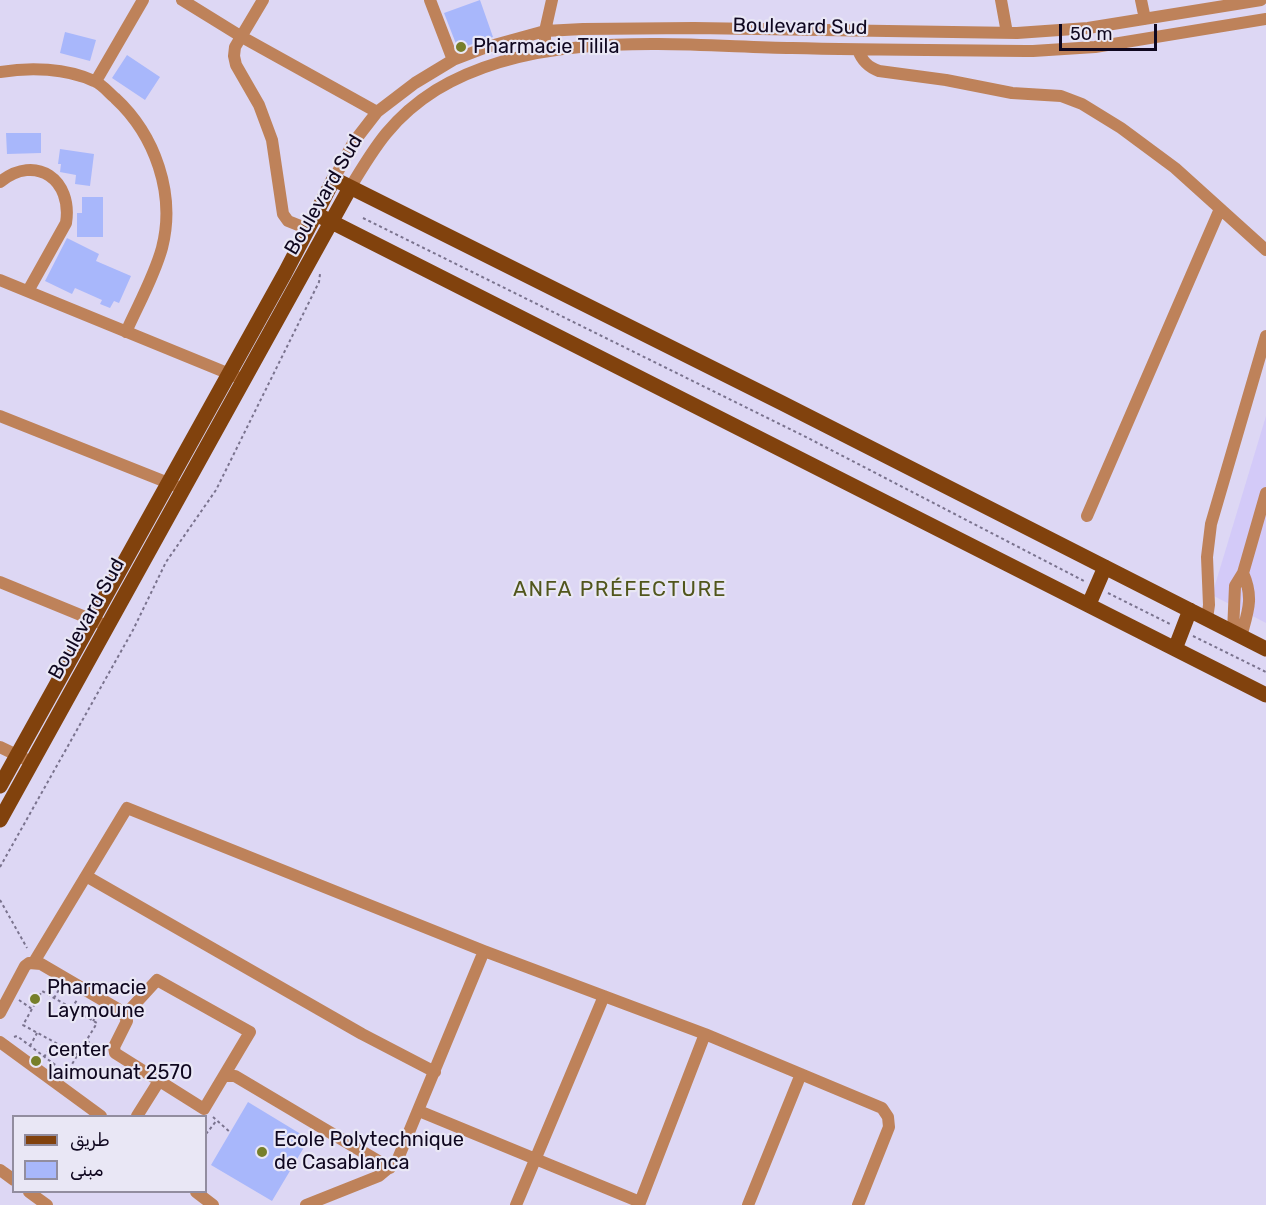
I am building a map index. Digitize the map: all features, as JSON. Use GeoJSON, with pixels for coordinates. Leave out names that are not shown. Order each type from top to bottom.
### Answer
{"type":"FeatureCollection","features":[{"type":"Feature","properties":{"kind":"main road","name":"Boulevard Sud"},"geometry":{"type":"LineString","coordinates":[[236,377],[334,179]]}},
{"type":"Feature","properties":{"kind":"main road"},"geometry":{"type":"LineString","coordinates":[[334,179],[1266,649]]}},
{"type":"Feature","properties":{"kind":"main road","name":"Boulevard Sud"},"geometry":{"type":"LineString","coordinates":[[0,820],[107,626],[176,486],[236,377],[350,188]]}},
{"type":"Feature","properties":{"kind":"main road"},"geometry":{"type":"LineString","coordinates":[[316,214],[1266,695]]}},
{"type":"Feature","properties":{"kind":"main road","name":"Boulevard Sud"},"geometry":{"type":"LineString","coordinates":[[0,786],[92,620],[176,486]]}},
{"type":"Feature","properties":{"kind":"main road"},"geometry":{"type":"LineString","coordinates":[[1089,604],[1105,567]]}},
{"type":"Feature","properties":{"kind":"main road"},"geometry":{"type":"LineString","coordinates":[[1175,648],[1190,610]]}},
{"type":"Feature","properties":{"kind":"street"},"geometry":{"type":"LineString","coordinates":[[96,81],[143,0]]}},
{"type":"Feature","properties":{"kind":"street"},"geometry":{"type":"LineString","coordinates":[[182,0],[242,37],[377,112]]}},
{"type":"Feature","properties":{"kind":"street"},"geometry":{"type":"LineString","coordinates":[[263,0],[234,47],[236,64],[259,105],[272,140],[283,214],[288,221],[308,229]]}},
{"type":"Feature","properties":{"kind":"street"},"geometry":{"type":"LineString","coordinates":[[430,0],[453,60]]}},
{"type":"Feature","properties":{"kind":"street"},"geometry":{"type":"LineString","coordinates":[[545,51],[545,31],[552,0]]}},
{"type":"Feature","properties":{"kind":"street"},"geometry":{"type":"LineString","coordinates":[[1001,0],[1007,33]]}},
{"type":"Feature","properties":{"kind":"street"},"geometry":{"type":"LineString","coordinates":[[1141,0],[1145,19]]}},
{"type":"Feature","properties":{"kind":"street","name":"Boulevard Sud"},"geometry":{"type":"LineString","coordinates":[[334,179],[353,142],[377,112],[415,83],[453,60],[487,47],[545,31],[693,28],[1007,33],[1070,30],[1261,0]]}},
{"type":"Feature","properties":{"kind":"street","name":"Boulevard Sud"},"geometry":{"type":"LineString","coordinates":[[350,188],[369,154],[384,135],[405,113],[436,90],[466,75],[545,51],[621,45],[1033,51],[1095,47],[1266,19]]}},
{"type":"Feature","properties":{"kind":"street"},"geometry":{"type":"LineString","coordinates":[[858,50],[863,61],[879,71],[946,80],[1012,93],[1060,96],[1082,104],[1149,147],[1266,250]]}},
{"type":"Feature","properties":{"kind":"street"},"geometry":{"type":"LineString","coordinates":[[0,72],[24,68],[58,71],[96,81],[124,107],[147,137],[161,170],[166,207],[162,247],[126,332]]}},
{"type":"Feature","properties":{"kind":"street"},"geometry":{"type":"LineString","coordinates":[[0,182],[13,172],[24,169],[37,170],[48,175],[62,187],[66,199],[68,211],[66,223],[28,291]]}},
{"type":"Feature","properties":{"kind":"street"},"geometry":{"type":"LineString","coordinates":[[1087,516],[1220,209]]}},
{"type":"Feature","properties":{"kind":"street"},"geometry":{"type":"LineString","coordinates":[[0,280],[236,377]]}},
{"type":"Feature","properties":{"kind":"street"},"geometry":{"type":"LineString","coordinates":[[1207,619],[1209,605],[1207,557],[1211,524],[1266,336]]}},
{"type":"Feature","properties":{"kind":"street"},"geometry":{"type":"LineString","coordinates":[[0,417],[176,486]]}},
{"type":"Feature","properties":{"kind":"street"},"geometry":{"type":"LineString","coordinates":[[1237,634],[1235,586],[1243,573],[1266,493]]}},
{"type":"Feature","properties":{"kind":"street"},"geometry":{"type":"LineString","coordinates":[[0,582],[107,626]]}},
{"type":"Feature","properties":{"kind":"street"},"geometry":{"type":"LineString","coordinates":[[0,747],[32,763]]}},
{"type":"Feature","properties":{"kind":"street"},"geometry":{"type":"LineString","coordinates":[[0,1013],[25,966],[34,962],[127,808],[484,951],[705,1034],[882,1108],[890,1122],[888,1133],[858,1205]]}},
{"type":"Feature","properties":{"kind":"street"},"geometry":{"type":"LineString","coordinates":[[86,876],[362,1034],[435,1072]]}},
{"type":"Feature","properties":{"kind":"street"},"geometry":{"type":"LineString","coordinates":[[306,1205],[379,1176],[390,1168],[402,1154],[484,951]]}},
{"type":"Feature","properties":{"kind":"street"},"geometry":{"type":"LineString","coordinates":[[34,962],[119,1009],[127,1021],[113,1050],[118,1056],[204,1109],[226,1076],[250,1032],[157,980],[125,1015]]}},
{"type":"Feature","properties":{"kind":"street"},"geometry":{"type":"LineString","coordinates":[[516,1205],[604,996]]}},
{"type":"Feature","properties":{"kind":"street"},"geometry":{"type":"LineString","coordinates":[[419,1111],[640,1204],[705,1034]]}},
{"type":"Feature","properties":{"kind":"street"},"geometry":{"type":"LineString","coordinates":[[0,1042],[99,1115]]}},
{"type":"Feature","properties":{"kind":"street"},"geometry":{"type":"LineString","coordinates":[[748,1205],[801,1074]]}},
{"type":"Feature","properties":{"kind":"street"},"geometry":{"type":"LineString","coordinates":[[226,1076],[235,1076],[390,1168]]}},
{"type":"Feature","properties":{"kind":"street"},"geometry":{"type":"LineString","coordinates":[[138,1115],[159,1081]]}},
{"type":"Feature","properties":{"kind":"street"},"geometry":{"type":"LineString","coordinates":[[32,1193],[47,1205]]}},
{"type":"Feature","properties":{"kind":"street"},"geometry":{"type":"LineString","coordinates":[[198,1193],[213,1205]]}},
{"type":"Feature","properties":{"kind":"path"},"geometry":{"type":"LineString","coordinates":[[363,218],[808,438],[1266,672]]}},
{"type":"Feature","properties":{"kind":"path"},"geometry":{"type":"LineString","coordinates":[[0,867],[133,630],[166,562],[216,490],[319,282],[320,273]]}},
{"type":"Feature","properties":{"kind":"path"},"geometry":{"type":"LineString","coordinates":[[1065,593],[1073,575]]}},
{"type":"Feature","properties":{"kind":"path"},"geometry":{"type":"LineString","coordinates":[[0,900],[34,962]]}},
{"type":"Feature","properties":{"kind":"path"},"geometry":{"type":"LineString","coordinates":[[54,998],[61,986]]}},
{"type":"Feature","properties":{"kind":"path"},"geometry":{"type":"LineString","coordinates":[[66,1074],[87,1041],[97,1023],[42,991],[23,1025],[78,1055]]}},
{"type":"Feature","properties":{"kind":"path"},"geometry":{"type":"LineString","coordinates":[[71,1008],[79,997]]}},
{"type":"Feature","properties":{"kind":"path"},"geometry":{"type":"LineString","coordinates":[[93,1021],[101,1008]]}},
{"type":"Feature","properties":{"kind":"path"},"geometry":{"type":"LineString","coordinates":[[30,1046],[37,1032]]}},
{"type":"Feature","properties":{"kind":"path"},"geometry":{"type":"LineString","coordinates":[[87,1041],[104,1051]]}},
{"type":"Feature","properties":{"kind":"path"},"geometry":{"type":"LineString","coordinates":[[44,1057],[54,1042]]}},
{"type":"Feature","properties":{"kind":"path"},"geometry":{"type":"LineString","coordinates":[[204,1109],[230,1132]]}},
{"type":"Feature","properties":{"kind":"path"},"geometry":{"type":"LineString","coordinates":[[207,1133],[217,1120]]}},
{"type":"Feature","properties":{"kind":"shaded area"},"geometry":{"type":"Polygon","coordinates":[[[1266,416],[1266,623],[1212,595],[1266,416]]]}},
{"type":"Feature","properties":{"kind":"building"},"geometry":{"type":"Polygon","coordinates":[[[480,0],[493,37],[458,49],[444,13],[480,0]]]}},
{"type":"Feature","properties":{"kind":"building"},"geometry":{"type":"Polygon","coordinates":[[[65,32],[96,40],[90,61],[60,53],[65,32]]]}},
{"type":"Feature","properties":{"kind":"building"},"geometry":{"type":"Polygon","coordinates":[[[127,55],[160,77],[145,100],[112,78],[127,55]]]}},
{"type":"Feature","properties":{"kind":"building"},"geometry":{"type":"Polygon","coordinates":[[[6,133],[41,133],[41,153],[7,154],[6,133]]]}},
{"type":"Feature","properties":{"kind":"building"},"geometry":{"type":"Polygon","coordinates":[[[60,149],[94,154],[90,186],[75,184],[76,175],[60,172],[61,164],[58,164],[60,149]]]}},
{"type":"Feature","properties":{"kind":"building"},"geometry":{"type":"Polygon","coordinates":[[[82,197],[103,197],[103,237],[77,237],[77,213],[82,213],[82,197]]]}},
{"type":"Feature","properties":{"kind":"building"},"geometry":{"type":"Polygon","coordinates":[[[67,238],[99,254],[96,261],[131,276],[119,303],[114,301],[110,308],[100,304],[102,300],[75,288],[72,294],[45,281],[67,238]]]}},
{"type":"Feature","properties":{"kind":"building"},"geometry":{"type":"Polygon","coordinates":[[[248,1102],[309,1139],[272,1201],[211,1165],[248,1102]]]}},
{"type":"Feature","properties":{"kind":"place","name":"Pharmacie Tilila"},"geometry":{"type":"Point","coordinates":[461,47]}},
{"type":"Feature","properties":{"kind":"place","name":"Pharmacie Laymoune"},"geometry":{"type":"Point","coordinates":[35,999]}},
{"type":"Feature","properties":{"kind":"place","name":"center laimounat 2570"},"geometry":{"type":"Point","coordinates":[36,1061]}},
{"type":"Feature","properties":{"kind":"place","name":"Ecole Polytechnique de Casablanca"},"geometry":{"type":"Point","coordinates":[262,1152]}},
{"type":"Feature","properties":{"kind":"district","name":"ANFA PRÉFECTURE"},"geometry":{"type":"Point","coordinates":[620,590]}}]}
